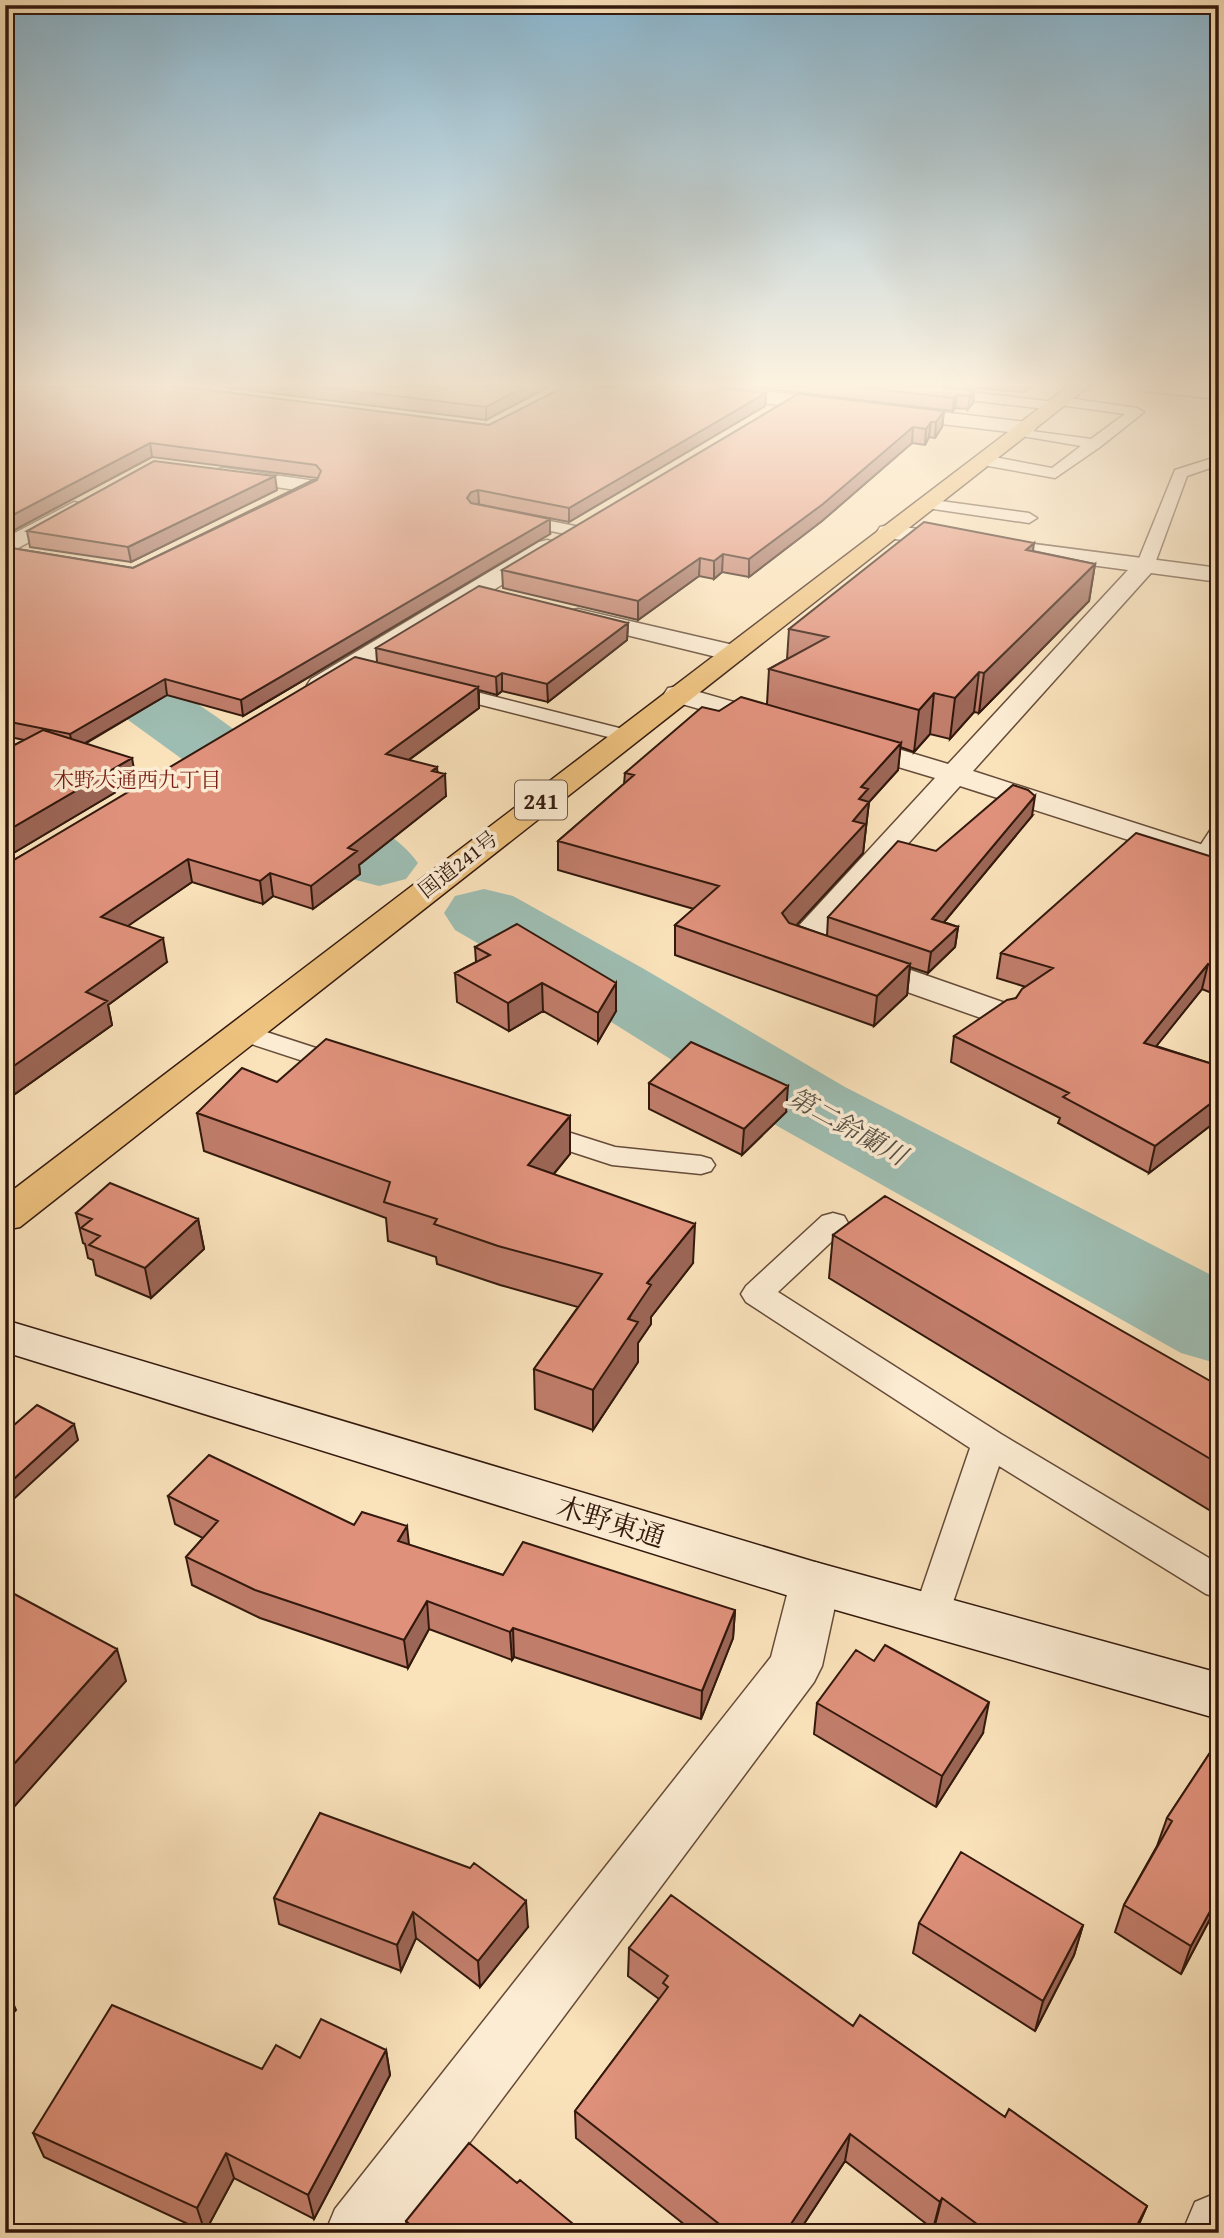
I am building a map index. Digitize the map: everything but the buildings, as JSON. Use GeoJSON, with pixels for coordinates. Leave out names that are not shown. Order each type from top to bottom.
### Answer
{"type":"FeatureCollection","features":[{"type":"Feature","properties":{"kind":"highway","name":"国道241号"},"geometry":{"type":"LineString","coordinates":[[5,1217],[624,735],[943,491]]}},
{"type":"Feature","properties":{"kind":"street"},"geometry":{"type":"LineString","coordinates":[[272,505],[298,491]]}},
{"type":"Feature","properties":{"kind":"street"},"geometry":{"type":"LineString","coordinates":[[5,550],[96,497]]}},
{"type":"Feature","properties":{"kind":"street"},"geometry":{"type":"LineString","coordinates":[[306,694],[597,517]]}},
{"type":"Feature","properties":{"kind":"street"},"geometry":{"type":"LineString","coordinates":[[888,532],[1219,575]]}},
{"type":"Feature","properties":{"kind":"street"},"geometry":{"type":"LineString","coordinates":[[5,550],[31,556]]}},
{"type":"Feature","properties":{"kind":"street"},"geometry":{"type":"LineString","coordinates":[[998,1013],[800,943],[1145,566]]}},
{"type":"Feature","properties":{"kind":"street"},"geometry":{"type":"LineString","coordinates":[[473,591],[512,600]]}},
{"type":"Feature","properties":{"kind":"street"},"geometry":{"type":"LineString","coordinates":[[551,610],[733,653]]}},
{"type":"Feature","properties":{"kind":"street"},"geometry":{"type":"LineString","coordinates":[[678,694],[1214,850]]}},
{"type":"Feature","properties":{"kind":"street","name":"木野東通"},"geometry":{"type":"LineString","coordinates":[[5,1336],[815,1583],[1219,1696]]}},
{"type":"Feature","properties":{"kind":"street"},"geometry":{"type":"LineString","coordinates":[[359,2233],[795,1666],[815,1583]]}},
{"type":"Feature","properties":{"kind":"street"},"geometry":{"type":"LineString","coordinates":[[1216,2233],[1219,2226]]}},
{"type":"Feature","properties":{"kind":"lane"},"geometry":{"type":"LineString","coordinates":[[1145,566],[1173,491]]}},
{"type":"Feature","properties":{"kind":"lane"},"geometry":{"type":"LineString","coordinates":[[926,504],[1029,518]]}},
{"type":"Feature","properties":{"kind":"lane"},"geometry":{"type":"LineString","coordinates":[[502,516],[574,531]]}},
{"type":"Feature","properties":{"kind":"lane"},"geometry":{"type":"LineString","coordinates":[[350,667],[376,673]]}},
{"type":"Feature","properties":{"kind":"lane"},"geometry":{"type":"LineString","coordinates":[[416,683],[624,735]]}},
{"type":"Feature","properties":{"kind":"lane"},"geometry":{"type":"LineString","coordinates":[[242,1032],[374,1076]]}},
{"type":"Feature","properties":{"kind":"lane"},"geometry":{"type":"LineString","coordinates":[[506,1121],[612,1156],[701,1165]]}},
{"type":"Feature","properties":{"kind":"lane"},"geometry":{"type":"LineString","coordinates":[[833,1223],[757,1294],[989,1443],[1219,1583]]}},
{"type":"Feature","properties":{"kind":"lane"},"geometry":{"type":"LineString","coordinates":[[932,1615],[989,1443]]}},
{"type":"Feature","properties":{"kind":"waterway","name":"第二鈴蘭川"},"geometry":{"type":"LineString","coordinates":[[137,695],[240,768],[279,800],[379,863]]}},
{"type":"Feature","properties":{"kind":"waterway","name":"第二鈴蘭川"},"geometry":{"type":"LineString","coordinates":[[484,913],[614,987],[812,1107],[1219,1326]]}},
{"type":"Feature","properties":{"kind":"district","name":"木野大通西九丁目"},"geometry":{"type":"Point","coordinates":[137,779]}}]}
